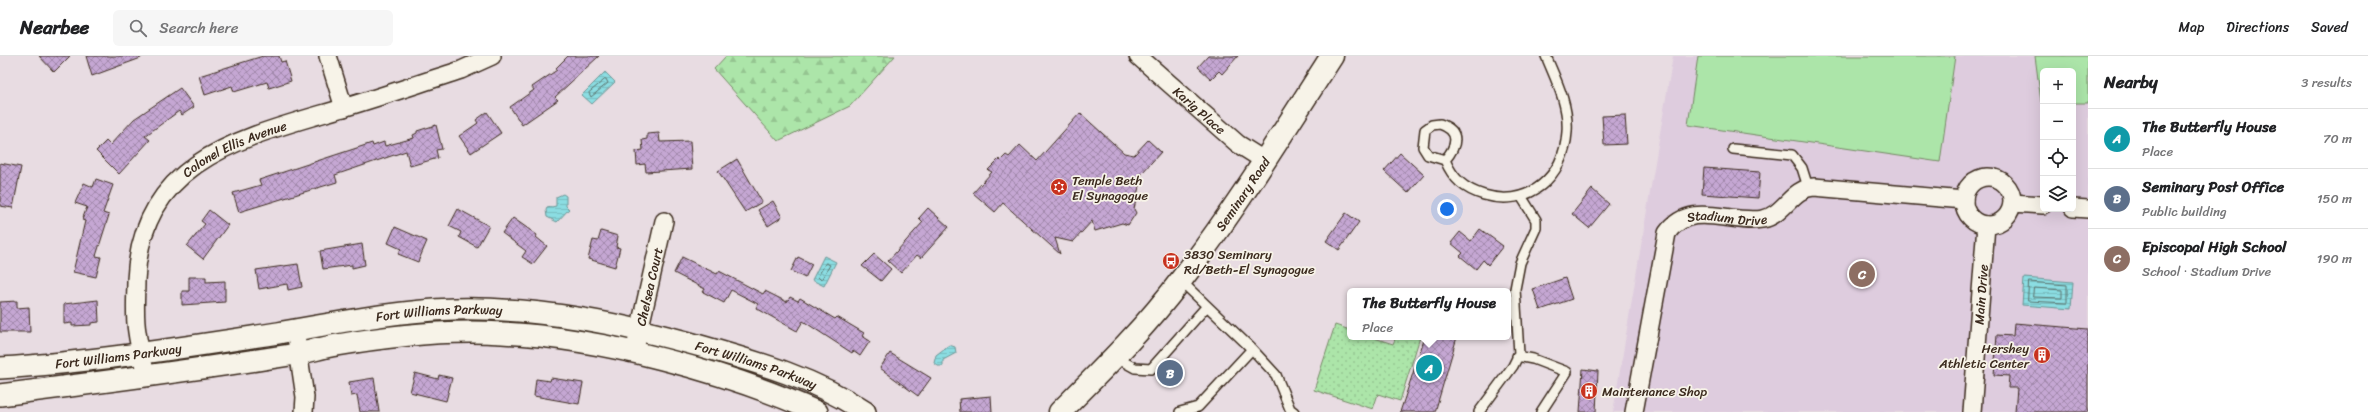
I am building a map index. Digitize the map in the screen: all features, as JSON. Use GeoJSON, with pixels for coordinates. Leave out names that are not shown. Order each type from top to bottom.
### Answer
{"type":"FeatureCollection","features":[{"type":"Feature","properties":{"kind":"main road","name":"Seminary Road"},"geometry":{"type":"LineString","coordinates":[[1060,412],[1115,357],[1181,281],[1233,210],[1332,56]]}},
{"type":"Feature","properties":{"kind":"street"},"geometry":{"type":"LineString","coordinates":[[328,56],[344,108]]}},
{"type":"Feature","properties":{"kind":"street","name":"Colonel Ellis Avenue"},"geometry":{"type":"LineString","coordinates":[[146,376],[136,324],[137,262],[148,224],[168,189],[192,166],[241,140],[263,131],[344,108],[461,70],[492,56]]}},
{"type":"Feature","properties":{"kind":"street","name":"Karig Place"},"geometry":{"type":"LineString","coordinates":[[1147,59],[1238,144],[1265,161]]}},
{"type":"Feature","properties":{"kind":"street"},"geometry":{"type":"LineString","coordinates":[[1990,176],[2004,182],[2009,188],[2012,203],[2006,217],[2000,222],[1986,225],[1979,223],[1968,214],[1964,200],[1966,192],[1975,180],[1990,176]]}},
{"type":"Feature","properties":{"kind":"street"},"geometry":{"type":"LineString","coordinates":[[1808,187],[1964,200]]}},
{"type":"Feature","properties":{"kind":"street","name":"Stadium Drive"},"geometry":{"type":"LineString","coordinates":[[1634,412],[1663,248],[1667,233],[1673,224],[1684,218],[1696,215],[1764,219],[1777,212],[1796,194],[1808,187]]}},
{"type":"Feature","properties":{"kind":"street"},"geometry":{"type":"LineString","coordinates":[[2012,203],[2040,206]]}},
{"type":"Feature","properties":{"kind":"street"},"geometry":{"type":"LineString","coordinates":[[2076,208],[2088,209]]}},
{"type":"Feature","properties":{"kind":"street","name":"Chelsea Court"},"geometry":{"type":"LineString","coordinates":[[634,353],[664,221]]}},
{"type":"Feature","properties":{"kind":"street","name":"Main Drive"},"geometry":{"type":"LineString","coordinates":[[1972,412],[1986,225]]}},
{"type":"Feature","properties":{"kind":"street","name":"Fort Williams Parkway"},"geometry":{"type":"LineString","coordinates":[[0,368],[142,354],[397,312],[456,309],[520,311],[559,316],[639,330],[781,370],[825,389],[865,412]]}},
{"type":"Feature","properties":{"kind":"street"},"geometry":{"type":"LineString","coordinates":[[295,330],[305,397],[304,412]]}},
{"type":"Feature","properties":{"kind":"street","name":"Fort Williams Parkway"},"geometry":{"type":"LineString","coordinates":[[0,395],[298,354],[383,338],[462,332],[537,336],[634,353],[717,375],[779,395],[817,412]]}},
{"type":"Feature","properties":{"kind":"lane"},"geometry":{"type":"LineString","coordinates":[[1445,160],[1452,175],[1472,191],[1507,199],[1521,196],[1539,187],[1549,179],[1559,164],[1566,146],[1566,113],[1558,83],[1546,56]]}},
{"type":"Feature","properties":{"kind":"lane"},"geometry":{"type":"LineString","coordinates":[[1733,149],[1792,155],[1802,168],[1808,187]]}},
{"type":"Feature","properties":{"kind":"lane"},"geometry":{"type":"LineString","coordinates":[[1479,412],[1513,366],[1520,341],[1515,289],[1520,262],[1536,228],[1536,220],[1521,196]]}},
{"type":"Feature","properties":{"kind":"lane"},"geometry":{"type":"LineString","coordinates":[[1181,281],[1252,349],[1276,375],[1290,409],[1294,412]]}},
{"type":"Feature","properties":{"kind":"lane"},"geometry":{"type":"LineString","coordinates":[[1115,357],[1135,368],[1151,369],[1207,306]]}},
{"type":"Feature","properties":{"kind":"lane"},"geometry":{"type":"LineString","coordinates":[[1180,412],[1198,406],[1252,349]]}},
{"type":"Feature","properties":{"kind":"lane"},"geometry":{"type":"LineString","coordinates":[[1517,356],[1533,359],[1567,372],[1541,412]]}},
{"type":"Feature","properties":{"kind":"shaded area"},"geometry":{"type":"Polygon","coordinates":[[[1673,56],[2088,56],[2088,412],[1613,412],[1673,56]]]}},
{"type":"Feature","properties":{"kind":"green space"},"geometry":{"type":"Polygon","coordinates":[[[726,56],[895,56],[850,106],[778,141],[714,69],[726,56]]]}},
{"type":"Feature","properties":{"kind":"green space"},"geometry":{"type":"Polygon","coordinates":[[[1698,56],[1955,56],[1940,162],[1688,125],[1698,56]]]}},
{"type":"Feature","properties":{"kind":"green space"},"geometry":{"type":"Polygon","coordinates":[[[2035,56],[2088,56],[2088,103],[2076,103],[2076,68],[2040,68],[2040,94],[2035,56]]]}},
{"type":"Feature","properties":{"kind":"green space"},"geometry":{"type":"Polygon","coordinates":[[[1335,325],[1347,329],[1347,340],[1380,340],[1393,344],[1395,340],[1419,340],[1400,401],[1378,394],[1373,409],[1314,390],[1335,325]]]}},
{"type":"Feature","properties":{"kind":"water"},"geometry":{"type":"Polygon","coordinates":[[[605,72],[615,82],[592,104],[582,95],[605,72]]]}},
{"type":"Feature","properties":{"kind":"water"},"geometry":{"type":"Polygon","coordinates":[[[563,194],[566,196],[566,206],[569,209],[557,222],[547,217],[546,210],[547,208],[556,206],[556,197],[563,194]]]}},
{"type":"Feature","properties":{"kind":"water"},"geometry":{"type":"Polygon","coordinates":[[[824,256],[836,262],[824,286],[812,280],[824,256]]]}},
{"type":"Feature","properties":{"kind":"water"},"geometry":{"type":"Polygon","coordinates":[[[2024,278],[2073,282],[2071,309],[2022,305],[2024,278]]]}},
{"type":"Feature","properties":{"kind":"water"},"geometry":{"type":"Polygon","coordinates":[[[949,345],[955,347],[956,353],[943,360],[943,366],[938,366],[934,363],[936,355],[949,345]]]}},
{"type":"Feature","properties":{"kind":"building"},"geometry":{"type":"Polygon","coordinates":[[[39,56],[70,56],[54,72],[39,56]]]}},
{"type":"Feature","properties":{"kind":"building"},"geometry":{"type":"Polygon","coordinates":[[[86,56],[141,56],[141,58],[92,76],[86,56]]]}},
{"type":"Feature","properties":{"kind":"building"},"geometry":{"type":"Polygon","coordinates":[[[263,56],[279,56],[281,62],[285,61],[291,81],[269,88],[267,82],[234,92],[232,86],[205,95],[199,76],[263,56]]]}},
{"type":"Feature","properties":{"kind":"building"},"geometry":{"type":"Polygon","coordinates":[[[568,56],[599,56],[555,97],[558,100],[522,125],[510,107],[534,90],[532,87],[557,70],[556,68],[568,56]]]}},
{"type":"Feature","properties":{"kind":"building"},"geometry":{"type":"Polygon","coordinates":[[[1208,56],[1238,56],[1222,74],[1219,71],[1211,79],[1198,67],[1208,56]]]}},
{"type":"Feature","properties":{"kind":"building"},"geometry":{"type":"Polygon","coordinates":[[[180,88],[194,107],[182,115],[179,111],[145,136],[150,140],[119,174],[96,151],[106,141],[110,145],[134,119],[180,88]]]}},
{"type":"Feature","properties":{"kind":"building"},"geometry":{"type":"Polygon","coordinates":[[[487,112],[501,133],[471,153],[459,136],[478,123],[476,120],[487,112]]]}},
{"type":"Feature","properties":{"kind":"building","name":"Temple Beth El Synagogue"},"geometry":{"type":"Polygon","coordinates":[[[1080,113],[1124,153],[1134,155],[1148,140],[1161,152],[1142,173],[1134,209],[1136,213],[1128,225],[1122,223],[1095,231],[1092,221],[1073,242],[1055,238],[1060,254],[1003,203],[995,212],[973,193],[992,172],[988,170],[999,159],[1000,161],[1006,155],[1009,157],[1020,145],[1037,161],[1080,113]]]}},
{"type":"Feature","properties":{"kind":"building"},"geometry":{"type":"Polygon","coordinates":[[[1625,115],[1627,144],[1604,145],[1602,116],[1625,115]]]}},
{"type":"Feature","properties":{"kind":"building"},"geometry":{"type":"Polygon","coordinates":[[[436,125],[442,149],[436,150],[438,158],[410,166],[406,151],[335,175],[337,182],[239,212],[233,193],[261,185],[259,180],[372,143],[373,146],[384,142],[385,146],[414,138],[413,135],[417,133],[417,131],[436,125]]]}},
{"type":"Feature","properties":{"kind":"building"},"geometry":{"type":"Polygon","coordinates":[[[659,133],[660,142],[690,141],[692,169],[646,172],[645,164],[637,165],[636,151],[643,150],[642,140],[647,139],[647,134],[659,133]]]}},
{"type":"Feature","properties":{"kind":"building"},"geometry":{"type":"Polygon","coordinates":[[[1400,153],[1424,175],[1408,193],[1384,171],[1400,153]]]}},
{"type":"Feature","properties":{"kind":"building"},"geometry":{"type":"Polygon","coordinates":[[[737,159],[762,202],[745,212],[718,171],[737,159]]]}},
{"type":"Feature","properties":{"kind":"building"},"geometry":{"type":"Polygon","coordinates":[[[0,163],[21,167],[13,208],[0,206],[0,163]]]}},
{"type":"Feature","properties":{"kind":"building"},"geometry":{"type":"Polygon","coordinates":[[[1704,168],[1760,172],[1758,198],[1702,194],[1704,168]]]}},
{"type":"Feature","properties":{"kind":"building"},"geometry":{"type":"Polygon","coordinates":[[[96,179],[113,185],[103,213],[109,215],[96,256],[101,257],[96,277],[73,272],[85,221],[82,220],[87,207],[75,203],[84,183],[93,187],[96,179]]]}},
{"type":"Feature","properties":{"kind":"building"},"geometry":{"type":"Polygon","coordinates":[[[1592,189],[1609,204],[1589,228],[1572,214],[1592,189]]]}},
{"type":"Feature","properties":{"kind":"building"},"geometry":{"type":"Polygon","coordinates":[[[773,201],[782,217],[768,226],[758,210],[773,201]]]}},
{"type":"Feature","properties":{"kind":"building"},"geometry":{"type":"Polygon","coordinates":[[[928,208],[949,227],[921,258],[917,255],[901,273],[888,261],[923,222],[919,218],[928,208]]]}},
{"type":"Feature","properties":{"kind":"building"},"geometry":{"type":"Polygon","coordinates":[[[458,209],[489,226],[477,247],[459,237],[461,232],[449,226],[458,209]]]}},
{"type":"Feature","properties":{"kind":"building"},"geometry":{"type":"Polygon","coordinates":[[[209,210],[228,225],[203,259],[187,246],[205,224],[201,221],[209,210]]]}},
{"type":"Feature","properties":{"kind":"building"},"geometry":{"type":"Polygon","coordinates":[[[1346,213],[1359,222],[1339,250],[1326,241],[1346,213]]]}},
{"type":"Feature","properties":{"kind":"building"},"geometry":{"type":"Polygon","coordinates":[[[513,218],[537,235],[536,237],[547,246],[533,264],[522,257],[526,251],[502,233],[513,218]]]}},
{"type":"Feature","properties":{"kind":"building"},"geometry":{"type":"Polygon","coordinates":[[[395,227],[427,241],[418,262],[398,254],[401,249],[388,243],[395,227]]]}},
{"type":"Feature","properties":{"kind":"building"},"geometry":{"type":"Polygon","coordinates":[[[1480,229],[1503,246],[1488,265],[1483,260],[1476,269],[1460,256],[1463,253],[1451,243],[1460,232],[1471,241],[1480,229]]]}},
{"type":"Feature","properties":{"kind":"building"},"geometry":{"type":"Polygon","coordinates":[[[601,231],[618,236],[616,247],[620,248],[615,267],[588,259],[593,240],[598,241],[601,231]]]}},
{"type":"Feature","properties":{"kind":"building"},"geometry":{"type":"Polygon","coordinates":[[[362,244],[365,265],[352,268],[352,265],[323,269],[320,251],[362,244]]]}},
{"type":"Feature","properties":{"kind":"building"},"geometry":{"type":"Polygon","coordinates":[[[874,254],[891,269],[881,281],[862,266],[874,254]]]}},
{"type":"Feature","properties":{"kind":"building"},"geometry":{"type":"Polygon","coordinates":[[[682,257],[717,274],[719,271],[763,294],[765,291],[787,302],[790,297],[798,301],[800,298],[835,319],[837,317],[864,333],[862,336],[870,341],[860,356],[853,351],[852,353],[803,321],[797,331],[756,308],[758,304],[731,290],[724,303],[703,292],[705,289],[674,273],[682,257]]]}},
{"type":"Feature","properties":{"kind":"building"},"geometry":{"type":"Polygon","coordinates":[[[798,257],[812,264],[805,278],[791,271],[798,257]]]}},
{"type":"Feature","properties":{"kind":"building"},"geometry":{"type":"Polygon","coordinates":[[[298,264],[302,287],[288,290],[287,284],[259,289],[256,270],[298,264]]]}},
{"type":"Feature","properties":{"kind":"building"},"geometry":{"type":"Polygon","coordinates":[[[189,277],[206,277],[206,282],[225,281],[225,302],[182,305],[182,291],[189,291],[189,277]]]}},
{"type":"Feature","properties":{"kind":"building"},"geometry":{"type":"Polygon","coordinates":[[[1565,278],[1572,299],[1540,310],[1533,289],[1565,278]]]}},
{"type":"Feature","properties":{"kind":"building"},"geometry":{"type":"Polygon","coordinates":[[[98,300],[99,322],[91,323],[91,325],[72,326],[72,323],[64,324],[64,304],[98,300]]]}},
{"type":"Feature","properties":{"kind":"building"},"geometry":{"type":"Polygon","coordinates":[[[17,301],[17,308],[29,307],[30,332],[0,332],[0,302],[17,301]]]}},
{"type":"Feature","properties":{"kind":"building","name":"Hershey Athletic Center"},"geometry":{"type":"Polygon","coordinates":[[[2014,323],[2088,329],[2088,412],[2015,412],[2017,388],[2008,388],[2009,376],[1994,375],[1997,335],[2013,336],[2014,323]]]}},
{"type":"Feature","properties":{"kind":"building"},"geometry":{"type":"Polygon","coordinates":[[[1424,340],[1456,340],[1435,412],[1400,412],[1424,340]]]}},
{"type":"Feature","properties":{"kind":"building"},"geometry":{"type":"Polygon","coordinates":[[[890,353],[931,378],[918,396],[880,368],[890,353]]]}},
{"type":"Feature","properties":{"kind":"building"},"geometry":{"type":"Polygon","coordinates":[[[1175,362],[1182,371],[1168,383],[1158,371],[1167,364],[1169,367],[1175,362]]]}},
{"type":"Feature","properties":{"kind":"building","name":"Maintenance Shop"},"geometry":{"type":"Polygon","coordinates":[[[1583,369],[1598,371],[1596,412],[1580,412],[1583,369]]]}},
{"type":"Feature","properties":{"kind":"building"},"geometry":{"type":"Polygon","coordinates":[[[415,373],[438,379],[439,375],[452,378],[446,401],[410,392],[415,373]]]}},
{"type":"Feature","properties":{"kind":"building"},"geometry":{"type":"Polygon","coordinates":[[[374,378],[379,412],[360,412],[357,395],[351,396],[349,382],[374,378]]]}},
{"type":"Feature","properties":{"kind":"building"},"geometry":{"type":"Polygon","coordinates":[[[551,378],[583,383],[579,404],[534,396],[536,379],[550,381],[551,378]]]}},
{"type":"Feature","properties":{"kind":"building"},"geometry":{"type":"Polygon","coordinates":[[[991,396],[992,412],[960,412],[959,399],[991,396]]]}},
{"type":"Feature","properties":{"kind":"place","name":"Temple Beth El Synagogue"},"geometry":{"type":"Point","coordinates":[1059,187]}},
{"type":"Feature","properties":{"kind":"place","name":"3830 Seminary Rd/Beth-El Synagogue"},"geometry":{"type":"Point","coordinates":[1171,261]}},
{"type":"Feature","properties":{"kind":"place","name":"Episcopal High School"},"geometry":{"type":"Point","coordinates":[1862,274]}},
{"type":"Feature","properties":{"kind":"place","name":"Hershey Athletic Center"},"geometry":{"type":"Point","coordinates":[2042,355]}},
{"type":"Feature","properties":{"kind":"place","name":"The Butterfly House"},"geometry":{"type":"Point","coordinates":[1429,368]}},
{"type":"Feature","properties":{"kind":"place","name":"Seminary Post Office"},"geometry":{"type":"Point","coordinates":[1170,373]}},
{"type":"Feature","properties":{"kind":"place","name":"Maintenance Shop"},"geometry":{"type":"Point","coordinates":[1589,391]}}]}
